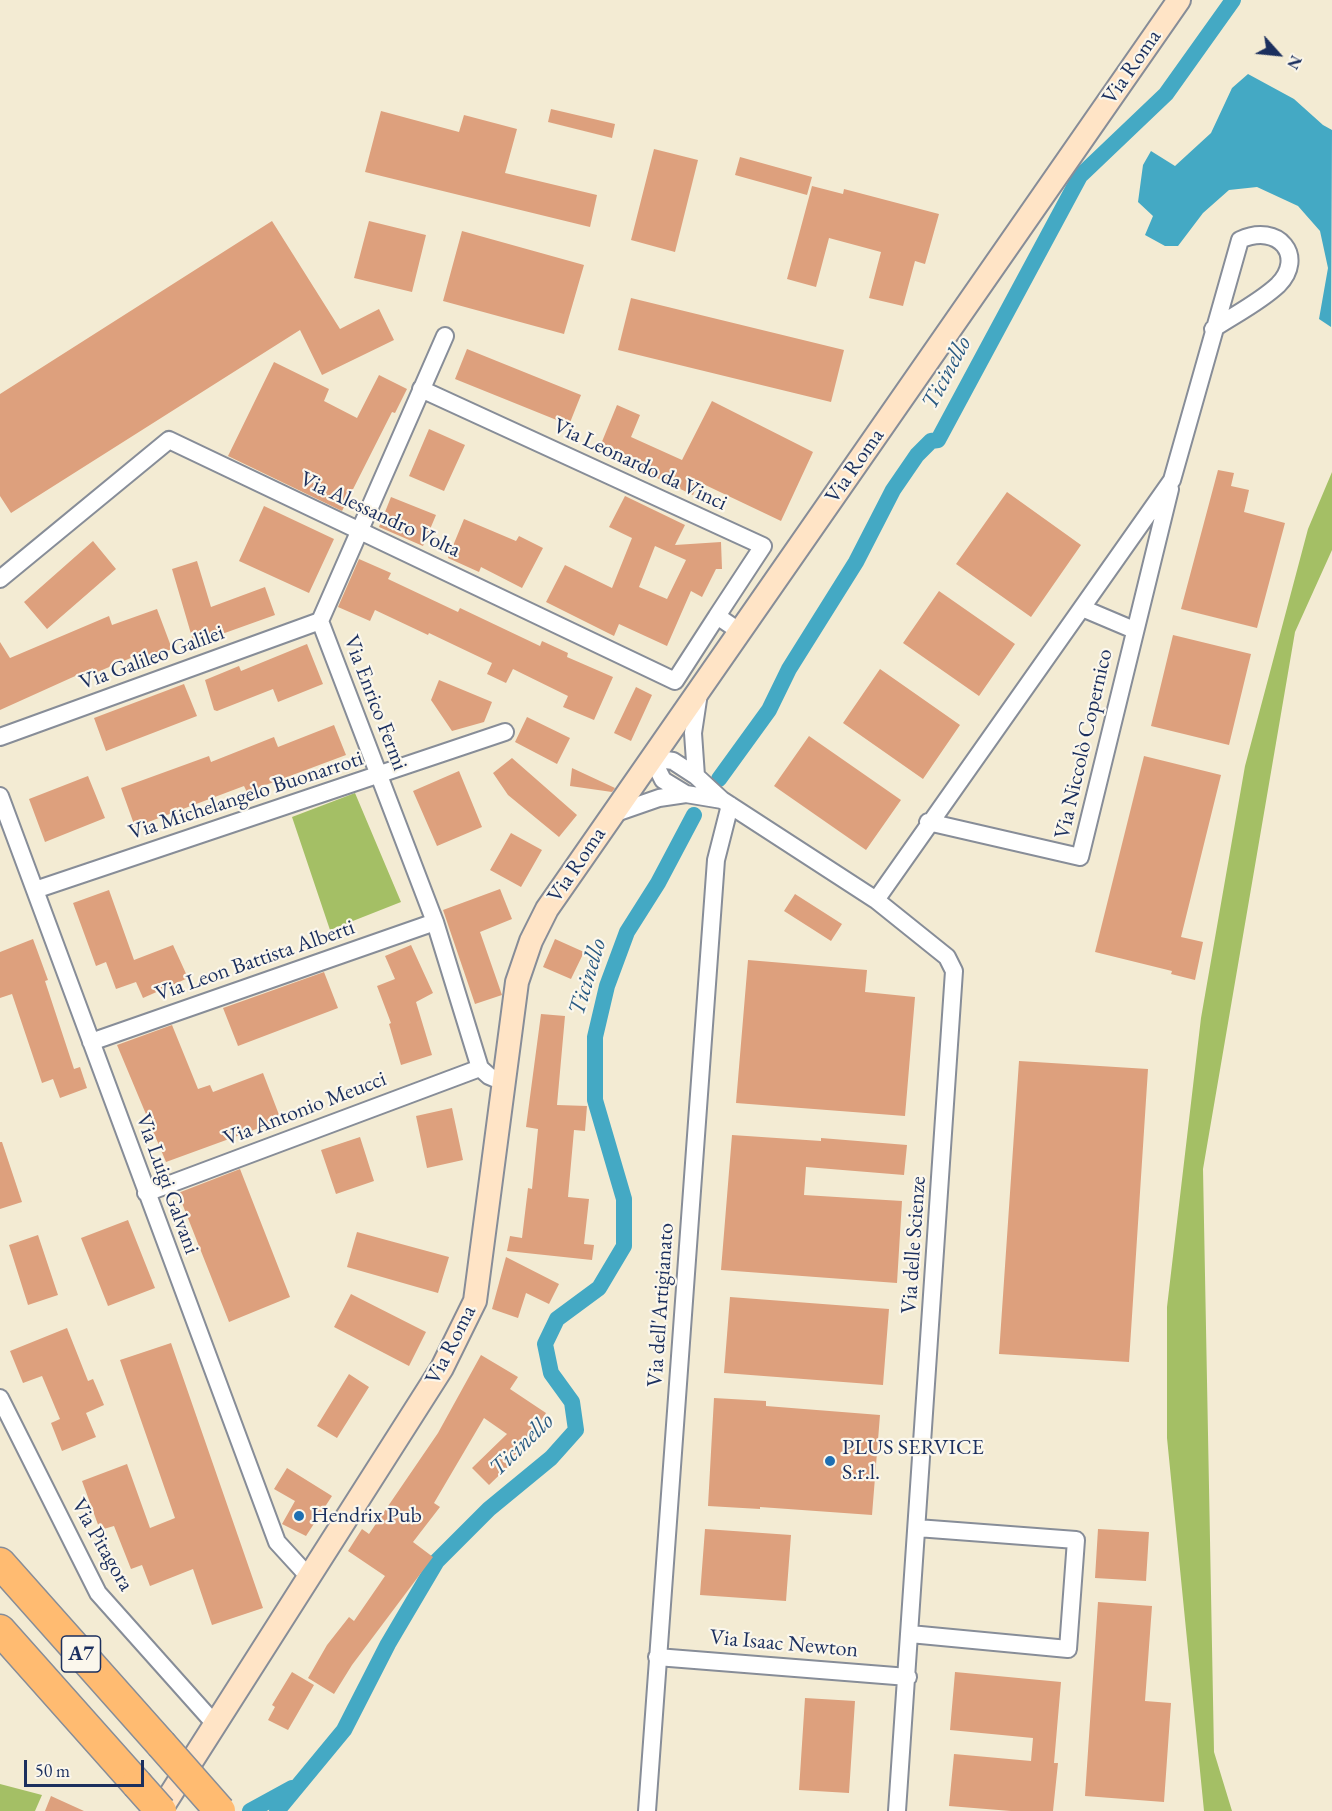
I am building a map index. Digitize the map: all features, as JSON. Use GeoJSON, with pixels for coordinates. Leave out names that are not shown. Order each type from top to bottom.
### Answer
{"type":"FeatureCollection","features":[{"type":"Feature","properties":{"kind":"highway","name":"A7"},"geometry":{"type":"LineString","coordinates":[[0,1563],[220,1811]]}},
{"type":"Feature","properties":{"kind":"highway","name":"A7"},"geometry":{"type":"LineString","coordinates":[[0,1630],[160,1811]]}},
{"type":"Feature","properties":{"kind":"street","name":"Via Roma"},"geometry":{"type":"LineString","coordinates":[[160,1811],[442,1368],[475,1301],[518,982],[531,941],[547,909],[1179,0]]}},
{"type":"Feature","properties":{"kind":"street","name":"Via Niccolò Copernico"},"geometry":{"type":"LineString","coordinates":[[928,822],[1080,857],[1172,480],[1213,329],[1240,240],[1255,233],[1272,236],[1282,242],[1289,253],[1288,268],[1279,284],[1213,329]]}},
{"type":"Feature","properties":{"kind":"street","name":"Via Enrico Fermi"},"geometry":{"type":"LineString","coordinates":[[445,336],[320,621],[435,922],[480,1068]]}},
{"type":"Feature","properties":{"kind":"street","name":"Via Leonardo da Vinci"},"geometry":{"type":"LineString","coordinates":[[421,389],[763,546],[717,616]]}},
{"type":"Feature","properties":{"kind":"street","name":"Via Alessandro Volta"},"geometry":{"type":"LineString","coordinates":[[0,579],[169,440],[675,681],[717,616]]}},
{"type":"Feature","properties":{"kind":"street","name":"Via Niccolò Copernico"},"geometry":{"type":"LineString","coordinates":[[876,900],[928,822],[1172,480]]}},
{"type":"Feature","properties":{"kind":"street","name":"Via Niccolò Copernico"},"geometry":{"type":"LineString","coordinates":[[1082,608],[1134,630]]}},
{"type":"Feature","properties":{"kind":"street"},"geometry":{"type":"LineString","coordinates":[[717,616],[740,631]]}},
{"type":"Feature","properties":{"kind":"street","name":"Via Galileo Galilei"},"geometry":{"type":"LineString","coordinates":[[0,737],[320,621]]}},
{"type":"Feature","properties":{"kind":"street"},"geometry":{"type":"LineString","coordinates":[[696,776],[693,734],[699,689]]}},
{"type":"Feature","properties":{"kind":"street","name":"Via Michelangelo Buonarroti"},"geometry":{"type":"LineString","coordinates":[[35,890],[505,732]]}},
{"type":"Feature","properties":{"kind":"street","name":"Via delle Scienze"},"geometry":{"type":"LineString","coordinates":[[652,758],[673,761],[696,776],[726,802],[876,900],[947,957],[954,971],[908,1677],[897,1811]]}},
{"type":"Feature","properties":{"kind":"street","name":"Via delle Scienze"},"geometry":{"type":"LineString","coordinates":[[652,758],[663,780],[686,794]]}},
{"type":"Feature","properties":{"kind":"street","name":"Via delle Scienze"},"geometry":{"type":"LineString","coordinates":[[613,814],[658,798],[686,794],[726,802]]}},
{"type":"Feature","properties":{"kind":"street","name":"Via Luigi Galvani"},"geometry":{"type":"LineString","coordinates":[[0,796],[277,1542],[309,1577]]}},
{"type":"Feature","properties":{"kind":"street","name":"Via dell'Artigianato"},"geometry":{"type":"LineString","coordinates":[[647,1811],[716,860],[726,802]]}},
{"type":"Feature","properties":{"kind":"street","name":"Via Leon Battista Alberti"},"geometry":{"type":"LineString","coordinates":[[91,1042],[435,922]]}},
{"type":"Feature","properties":{"kind":"street"},"geometry":{"type":"LineString","coordinates":[[480,1068],[489,1077],[503,1082]]}},
{"type":"Feature","properties":{"kind":"street","name":"Via Antonio Meucci"},"geometry":{"type":"LineString","coordinates":[[146,1193],[480,1068]]}},
{"type":"Feature","properties":{"kind":"street","name":"Via Pitagora"},"geometry":{"type":"LineString","coordinates":[[0,1398],[98,1593],[214,1723]]}},
{"type":"Feature","properties":{"kind":"street"},"geometry":{"type":"LineString","coordinates":[[910,1634],[1068,1649],[1076,1540],[917,1528]]}},
{"type":"Feature","properties":{"kind":"street","name":"Via Isaac Newton"},"geometry":{"type":"LineString","coordinates":[[657,1657],[908,1677]]}},
{"type":"Feature","properties":{"kind":"green space"},"geometry":{"type":"Polygon","coordinates":[[[1332,472],[1332,550],[1295,632],[1203,1169],[1214,1752],[1232,1811],[1204,1811],[1167,1438],[1167,1307],[1201,1018],[1245,766],[1308,529],[1332,472]]]}},
{"type":"Feature","properties":{"kind":"green space"},"geometry":{"type":"Polygon","coordinates":[[[355,793],[401,902],[330,930],[292,817],[355,793]]]}},
{"type":"Feature","properties":{"kind":"green space"},"geometry":{"type":"Polygon","coordinates":[[[0,1784],[42,1795],[35,1811],[0,1811],[0,1784]]]}},
{"type":"Feature","properties":{"kind":"water"},"geometry":{"type":"Polygon","coordinates":[[[1248,74],[1294,99],[1323,125],[1332,130],[1331,327],[1319,319],[1328,268],[1320,231],[1298,206],[1257,187],[1229,190],[1203,213],[1178,246],[1165,246],[1145,235],[1153,216],[1138,202],[1143,165],[1151,151],[1175,166],[1211,133],[1232,88],[1248,74]]]}},
{"type":"Feature","properties":{"kind":"building"},"geometry":{"type":"Polygon","coordinates":[[[551,109],[615,124],[612,138],[548,122],[551,109]]]}},
{"type":"Feature","properties":{"kind":"building"},"geometry":{"type":"Polygon","coordinates":[[[381,111],[459,132],[464,115],[517,129],[505,173],[597,195],[590,227],[365,172],[381,111]]]}},
{"type":"Feature","properties":{"kind":"building"},"geometry":{"type":"Polygon","coordinates":[[[654,149],[698,160],[675,252],[631,240],[654,149]]]}},
{"type":"Feature","properties":{"kind":"building"},"geometry":{"type":"Polygon","coordinates":[[[740,157],[812,177],[807,195],[735,175],[740,157]]]}},
{"type":"Feature","properties":{"kind":"building"},"geometry":{"type":"Polygon","coordinates":[[[812,186],[843,194],[844,189],[939,214],[925,264],[915,261],[903,306],[869,298],[881,252],[829,238],[816,287],[787,279],[812,186]]]}},
{"type":"Feature","properties":{"kind":"building"},"geometry":{"type":"Polygon","coordinates":[[[272,221],[340,329],[379,309],[394,340],[322,375],[300,330],[11,513],[0,496],[0,394],[272,221]]]}},
{"type":"Feature","properties":{"kind":"building"},"geometry":{"type":"Polygon","coordinates":[[[369,221],[426,235],[412,292],[354,278],[369,221]]]}},
{"type":"Feature","properties":{"kind":"building"},"geometry":{"type":"Polygon","coordinates":[[[462,231],[584,265],[564,334],[443,301],[462,231]]]}},
{"type":"Feature","properties":{"kind":"building"},"geometry":{"type":"Polygon","coordinates":[[[631,298],[844,350],[831,402],[618,350],[631,298]]]}},
{"type":"Feature","properties":{"kind":"building"},"geometry":{"type":"Polygon","coordinates":[[[467,349],[581,395],[569,425],[455,379],[467,349]]]}},
{"type":"Feature","properties":{"kind":"building"},"geometry":{"type":"Polygon","coordinates":[[[274,362],[329,389],[324,401],[357,418],[379,375],[407,389],[395,413],[392,412],[342,511],[228,456],[274,362]]]}},
{"type":"Feature","properties":{"kind":"building"},"geometry":{"type":"Polygon","coordinates":[[[712,401],[813,452],[781,521],[699,482],[693,495],[653,476],[652,478],[631,469],[635,459],[601,444],[617,405],[640,415],[631,437],[682,460],[712,401]]]}},
{"type":"Feature","properties":{"kind":"building"},"geometry":{"type":"Polygon","coordinates":[[[429,429],[465,445],[444,491],[409,476],[429,429]]]}},
{"type":"Feature","properties":{"kind":"building"},"geometry":{"type":"Polygon","coordinates":[[[1218,470],[1234,473],[1231,486],[1249,490],[1244,512],[1285,523],[1257,628],[1181,609],[1218,470]]]}},
{"type":"Feature","properties":{"kind":"building"},"geometry":{"type":"Polygon","coordinates":[[[1007,492],[1081,545],[1031,617],[956,564],[1007,492]]]}},
{"type":"Feature","properties":{"kind":"building"},"geometry":{"type":"Polygon","coordinates":[[[625,496],[685,525],[675,545],[721,542],[722,569],[716,569],[702,597],[691,591],[667,646],[619,624],[614,636],[546,602],[565,565],[612,588],[632,538],[609,527],[625,496]],[[655,546],[639,587],[667,599],[686,560],[655,546]]]}},
{"type":"Feature","properties":{"kind":"building"},"geometry":{"type":"Polygon","coordinates":[[[391,497],[436,515],[423,546],[379,527],[391,497]]]}},
{"type":"Feature","properties":{"kind":"building"},"geometry":{"type":"Polygon","coordinates":[[[264,506],[334,539],[309,593],[239,561],[264,506]]]}},
{"type":"Feature","properties":{"kind":"building"},"geometry":{"type":"Polygon","coordinates":[[[464,519],[516,541],[519,536],[543,548],[522,588],[481,567],[479,572],[448,558],[464,519]]]}},
{"type":"Feature","properties":{"kind":"building"},"geometry":{"type":"Polygon","coordinates":[[[93,541],[116,569],[47,629],[24,602],[93,541]]]}},
{"type":"Feature","properties":{"kind":"building"},"geometry":{"type":"Polygon","coordinates":[[[359,559],[391,573],[388,579],[458,612],[460,608],[540,646],[542,641],[568,653],[567,657],[613,677],[594,720],[563,707],[568,696],[513,669],[506,683],[487,674],[492,663],[429,633],[428,635],[375,610],[370,621],[338,607],[359,559]]]}},
{"type":"Feature","properties":{"kind":"building"},"geometry":{"type":"Polygon","coordinates":[[[197,561],[211,607],[265,587],[275,615],[194,644],[172,569],[197,561]]]}},
{"type":"Feature","properties":{"kind":"building"},"geometry":{"type":"Polygon","coordinates":[[[939,591],[1015,644],[979,696],[903,643],[939,591]]]}},
{"type":"Feature","properties":{"kind":"building"},"geometry":{"type":"Polygon","coordinates":[[[157,609],[172,649],[147,658],[145,652],[95,673],[93,668],[0,710],[0,642],[10,658],[109,616],[112,625],[157,609]]]}},
{"type":"Feature","properties":{"kind":"building"},"geometry":{"type":"Polygon","coordinates":[[[1173,635],[1251,654],[1229,745],[1151,726],[1173,635]]]}},
{"type":"Feature","properties":{"kind":"building"},"geometry":{"type":"Polygon","coordinates":[[[307,644],[323,684],[278,702],[273,689],[217,711],[214,710],[205,680],[239,666],[241,671],[307,644]]]}},
{"type":"Feature","properties":{"kind":"building"},"geometry":{"type":"Polygon","coordinates":[[[880,669],[960,725],[923,779],[843,723],[880,669]]]}},
{"type":"Feature","properties":{"kind":"building"},"geometry":{"type":"Polygon","coordinates":[[[439,680],[492,702],[484,722],[452,731],[431,700],[439,680]]]}},
{"type":"Feature","properties":{"kind":"building"},"geometry":{"type":"Polygon","coordinates":[[[184,684],[197,716],[106,751],[94,718],[184,684]]]}},
{"type":"Feature","properties":{"kind":"building"},"geometry":{"type":"Polygon","coordinates":[[[636,687],[652,695],[631,741],[614,733],[636,687]]]}},
{"type":"Feature","properties":{"kind":"building"},"geometry":{"type":"Polygon","coordinates":[[[527,717],[570,738],[557,764],[515,742],[527,717]]]}},
{"type":"Feature","properties":{"kind":"building"},"geometry":{"type":"Polygon","coordinates":[[[334,725],[346,755],[247,792],[244,786],[135,827],[121,788],[209,756],[211,762],[274,737],[278,747],[334,725]]]}},
{"type":"Feature","properties":{"kind":"building"},"geometry":{"type":"Polygon","coordinates":[[[809,736],[901,800],[866,850],[774,786],[809,736]]]}},
{"type":"Feature","properties":{"kind":"building"},"geometry":{"type":"Polygon","coordinates":[[[1144,756],[1221,775],[1181,937],[1203,942],[1195,980],[1171,974],[1172,971],[1095,952],[1144,756]]]}},
{"type":"Feature","properties":{"kind":"building"},"geometry":{"type":"Polygon","coordinates":[[[512,758],[577,815],[559,837],[508,795],[493,773],[512,758]]]}},
{"type":"Feature","properties":{"kind":"building"},"geometry":{"type":"Polygon","coordinates":[[[572,768],[615,788],[612,792],[570,786],[572,768]]]}},
{"type":"Feature","properties":{"kind":"building"},"geometry":{"type":"Polygon","coordinates":[[[459,771],[482,827],[437,846],[413,791],[459,771]]]}},
{"type":"Feature","properties":{"kind":"building"},"geometry":{"type":"Polygon","coordinates":[[[88,776],[105,818],[45,842],[29,799],[88,776]]]}},
{"type":"Feature","properties":{"kind":"building"},"geometry":{"type":"Polygon","coordinates":[[[511,833],[542,850],[521,887],[490,870],[511,833]]]}},
{"type":"Feature","properties":{"kind":"building"},"geometry":{"type":"Polygon","coordinates":[[[500,889],[512,919],[480,932],[502,995],[475,1004],[443,910],[500,889]]]}},
{"type":"Feature","properties":{"kind":"building"},"geometry":{"type":"Polygon","coordinates":[[[109,890],[134,960],[173,945],[188,978],[143,998],[136,982],[116,989],[106,962],[96,966],[73,903],[109,890]]]}},
{"type":"Feature","properties":{"kind":"building"},"geometry":{"type":"Polygon","coordinates":[[[795,894],[842,924],[831,941],[784,911],[795,894]]]}},
{"type":"Feature","properties":{"kind":"building"},"geometry":{"type":"Polygon","coordinates":[[[33,939],[48,980],[45,981],[74,1069],[80,1067],[87,1088],[60,1098],[53,1079],[42,1083],[12,994],[0,998],[0,952],[33,939]]]}},
{"type":"Feature","properties":{"kind":"building"},"geometry":{"type":"Polygon","coordinates":[[[555,939],[584,952],[571,979],[543,967],[555,939]]]}},
{"type":"Feature","properties":{"kind":"building"},"geometry":{"type":"Polygon","coordinates":[[[411,945],[433,993],[416,1002],[432,1055],[401,1065],[389,1024],[391,1023],[377,986],[395,979],[385,956],[411,945]]]}},
{"type":"Feature","properties":{"kind":"building"},"geometry":{"type":"Polygon","coordinates":[[[748,960],[867,970],[865,992],[915,997],[905,1116],[736,1103],[748,960]]]}},
{"type":"Feature","properties":{"kind":"building"},"geometry":{"type":"Polygon","coordinates":[[[324,972],[338,1008],[238,1046],[223,1008],[324,972]]]}},
{"type":"Feature","properties":{"kind":"building"},"geometry":{"type":"Polygon","coordinates":[[[541,1014],[565,1016],[557,1105],[587,1106],[585,1131],[574,1130],[568,1197],[589,1199],[584,1244],[594,1245],[592,1260],[507,1251],[510,1236],[522,1238],[528,1188],[532,1189],[538,1129],[526,1127],[541,1014]]]}},
{"type":"Feature","properties":{"kind":"building"},"geometry":{"type":"Polygon","coordinates":[[[172,1025],[198,1089],[210,1085],[213,1092],[263,1073],[281,1120],[166,1162],[117,1045],[172,1025]]]}},
{"type":"Feature","properties":{"kind":"building"},"geometry":{"type":"Polygon","coordinates":[[[1019,1061],[1148,1069],[1129,1362],[999,1354],[1019,1061]]]}},
{"type":"Feature","properties":{"kind":"building"},"geometry":{"type":"Polygon","coordinates":[[[452,1108],[463,1160],[427,1168],[416,1116],[452,1108]]]}},
{"type":"Feature","properties":{"kind":"building"},"geometry":{"type":"Polygon","coordinates":[[[732,1135],[821,1141],[821,1138],[907,1145],[904,1175],[806,1167],[804,1195],[902,1201],[897,1283],[721,1270],[732,1135]]]}},
{"type":"Feature","properties":{"kind":"building"},"geometry":{"type":"Polygon","coordinates":[[[360,1137],[374,1181],[336,1194],[321,1150],[360,1137]]]}},
{"type":"Feature","properties":{"kind":"building"},"geometry":{"type":"Polygon","coordinates":[[[0,1142],[2,1142],[22,1202],[0,1209],[0,1142]]]}},
{"type":"Feature","properties":{"kind":"building"},"geometry":{"type":"Polygon","coordinates":[[[240,1169],[290,1297],[229,1322],[178,1193],[240,1169]]]}},
{"type":"Feature","properties":{"kind":"building"},"geometry":{"type":"Polygon","coordinates":[[[128,1220],[155,1288],[108,1306],[81,1238],[128,1220]]]}},
{"type":"Feature","properties":{"kind":"building"},"geometry":{"type":"Polygon","coordinates":[[[357,1232],[449,1257],[438,1293],[347,1267],[357,1232]]]}},
{"type":"Feature","properties":{"kind":"building"},"geometry":{"type":"Polygon","coordinates":[[[38,1235],[58,1295],[28,1305],[9,1245],[38,1235]]]}},
{"type":"Feature","properties":{"kind":"building"},"geometry":{"type":"Polygon","coordinates":[[[506,1257],[559,1284],[549,1304],[526,1293],[518,1318],[492,1309],[506,1257]]]}},
{"type":"Feature","properties":{"kind":"building"},"geometry":{"type":"Polygon","coordinates":[[[351,1294],[426,1332],[409,1366],[334,1327],[351,1294]]]}},
{"type":"Feature","properties":{"kind":"building"},"geometry":{"type":"Polygon","coordinates":[[[730,1297],[889,1309],[883,1385],[724,1373],[730,1297]]]}},
{"type":"Feature","properties":{"kind":"building"},"geometry":{"type":"Polygon","coordinates":[[[67,1328],[88,1381],[93,1379],[104,1405],[86,1413],[96,1437],[62,1451],[51,1423],[60,1419],[42,1376],[23,1383],[10,1351],[67,1328]]]}},
{"type":"Feature","properties":{"kind":"building"},"geometry":{"type":"Polygon","coordinates":[[[171,1343],[263,1608],[212,1625],[193,1569],[150,1586],[142,1565],[131,1569],[114,1526],[100,1530],[82,1481],[127,1464],[150,1528],[175,1518],[120,1360],[171,1343]]]}},
{"type":"Feature","properties":{"kind":"building"},"geometry":{"type":"Polygon","coordinates":[[[481,1355],[518,1377],[510,1389],[546,1413],[516,1459],[489,1485],[472,1468],[507,1434],[484,1418],[434,1503],[440,1507],[413,1542],[433,1557],[352,1665],[334,1694],[308,1678],[327,1645],[349,1617],[354,1621],[385,1576],[348,1551],[362,1529],[369,1534],[438,1433],[481,1355]]]}},
{"type":"Feature","properties":{"kind":"building"},"geometry":{"type":"Polygon","coordinates":[[[349,1374],[369,1387],[337,1438],[317,1426],[349,1374]]]}},
{"type":"Feature","properties":{"kind":"building"},"geometry":{"type":"Polygon","coordinates":[[[714,1398],[766,1401],[766,1406],[880,1415],[872,1515],[760,1507],[760,1509],[708,1506],[714,1398]]]}},
{"type":"Feature","properties":{"kind":"building"},"geometry":{"type":"Polygon","coordinates":[[[287,1468],[332,1496],[306,1536],[282,1524],[295,1501],[274,1489],[287,1468]]]}},
{"type":"Feature","properties":{"kind":"building"},"geometry":{"type":"Polygon","coordinates":[[[705,1529],[791,1535],[786,1601],[700,1595],[705,1529]]]}},
{"type":"Feature","properties":{"kind":"building"},"geometry":{"type":"Polygon","coordinates":[[[1098,1529],[1149,1532],[1146,1581],[1095,1578],[1098,1529]]]}},
{"type":"Feature","properties":{"kind":"building"},"geometry":{"type":"Polygon","coordinates":[[[1098,1602],[1152,1606],[1145,1701],[1171,1703],[1164,1802],[1085,1796],[1098,1602]]]}},
{"type":"Feature","properties":{"kind":"building"},"geometry":{"type":"Polygon","coordinates":[[[292,1672],[314,1685],[288,1730],[268,1720],[275,1707],[272,1705],[292,1672]]]}},
{"type":"Feature","properties":{"kind":"building"},"geometry":{"type":"Polygon","coordinates":[[[955,1672],[1061,1682],[1054,1763],[1058,1763],[1053,1811],[1011,1811],[949,1806],[954,1754],[1031,1761],[1033,1738],[950,1730],[955,1672]]]}},
{"type":"Feature","properties":{"kind":"building"},"geometry":{"type":"Polygon","coordinates":[[[805,1698],[855,1701],[849,1793],[799,1790],[805,1698]]]}},
{"type":"Feature","properties":{"kind":"building"},"geometry":{"type":"Polygon","coordinates":[[[51,1796],[84,1811],[45,1811],[51,1796]]]}},
{"type":"Feature","properties":{"kind":"waterway","name":"Ticinello"},"geometry":{"type":"LineString","coordinates":[[719,779],[769,710],[789,669],[856,562],[893,490],[917,455],[931,441],[938,440],[1080,176],[1166,94],[1233,0]]}},
{"type":"Feature","properties":{"kind":"waterway","name":"Ticinello"},"geometry":{"type":"LineString","coordinates":[[277,1811],[344,1730],[388,1644],[437,1561],[489,1509],[551,1458],[576,1430],[572,1402],[551,1373],[545,1344],[557,1319],[599,1288],[624,1246],[624,1199],[595,1100],[595,1037],[607,986],[627,932],[658,883],[694,815]]}},
{"type":"Feature","properties":{"kind":"waterway"},"geometry":{"type":"LineString","coordinates":[[250,1811],[292,1788]]}},
{"type":"Feature","properties":{"kind":"place","name":"PLUS SERVICE S.r.l."},"geometry":{"type":"Point","coordinates":[830,1461]}},
{"type":"Feature","properties":{"kind":"place","name":"Hendrix Pub"},"geometry":{"type":"Point","coordinates":[299,1516]}}]}
